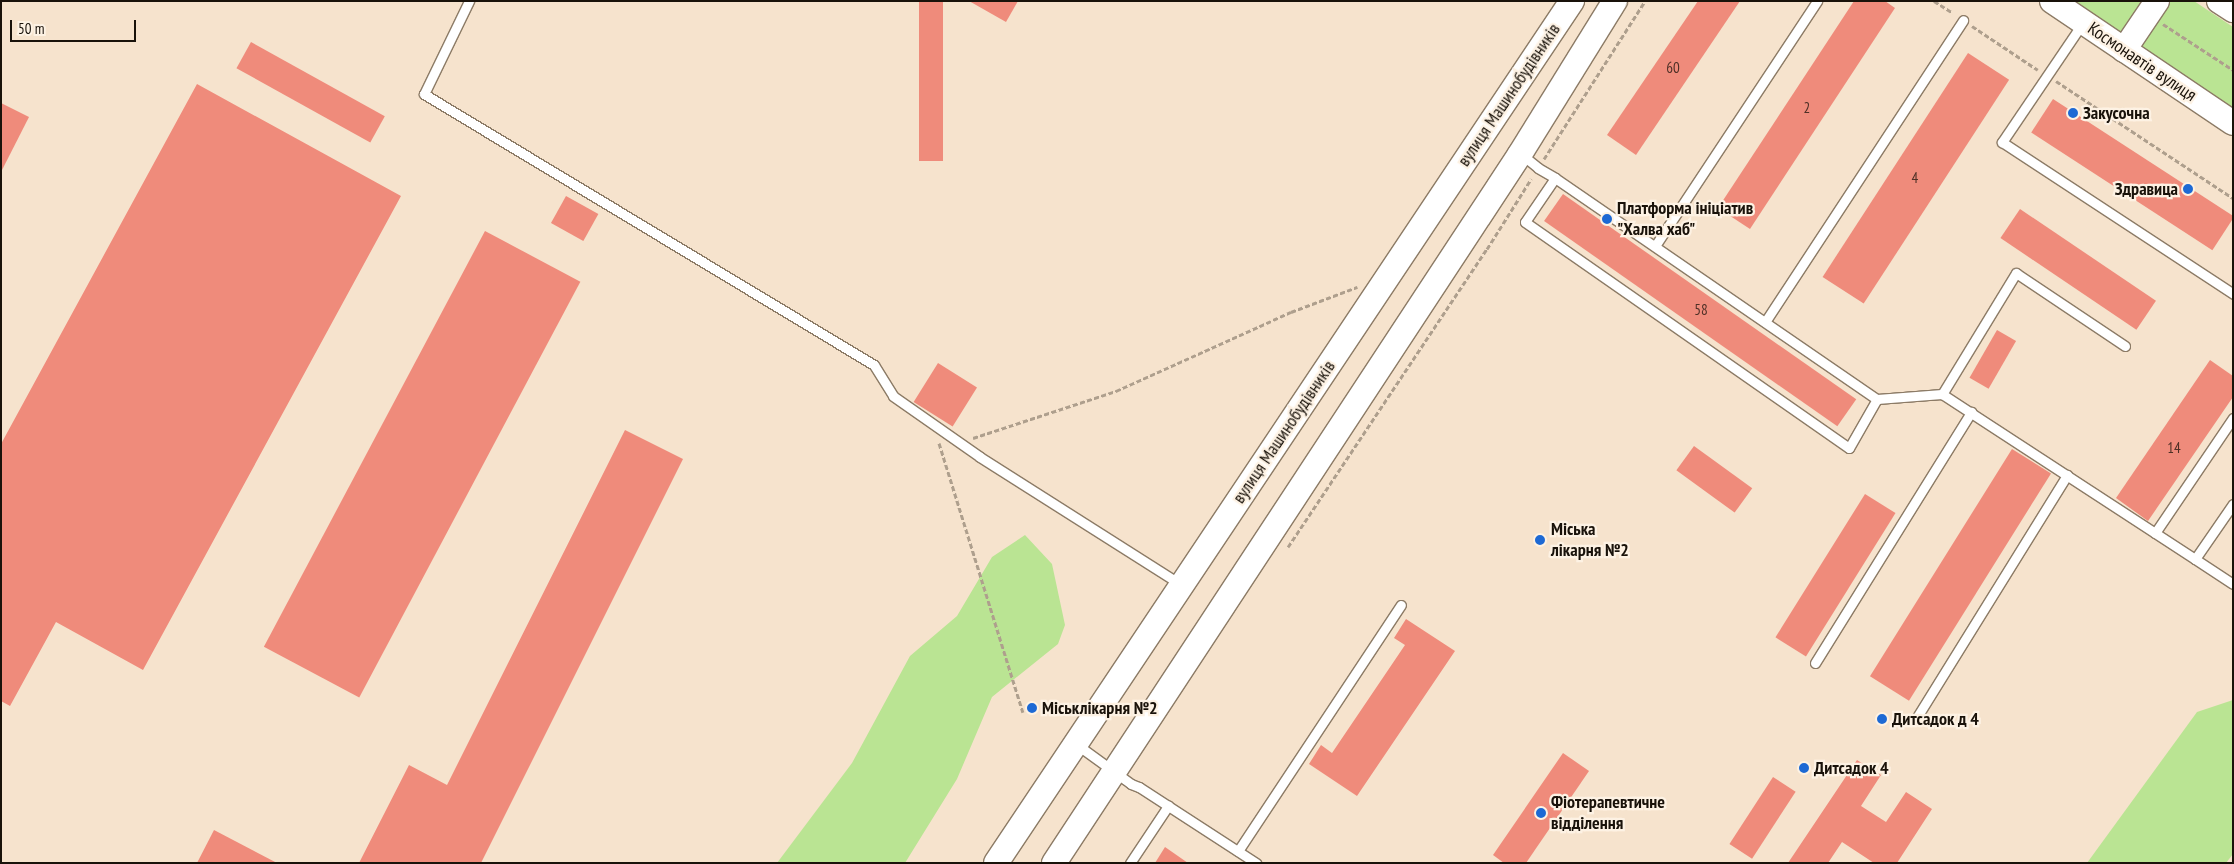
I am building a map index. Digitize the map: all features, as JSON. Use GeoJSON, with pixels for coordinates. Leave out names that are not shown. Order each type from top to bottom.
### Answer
{"type":"FeatureCollection","features":[{"type":"Feature","properties":{"kind":"street","name":"вулиця Машинобудівників"},"geometry":{"type":"LineString","coordinates":[[996,863],[1572,1]]}},
{"type":"Feature","properties":{"kind":"street"},"geometry":{"type":"LineString","coordinates":[[1054,863],[1451,258],[1529,161],[1615,1]]}},
{"type":"Feature","properties":{"kind":"street","name":"Космонавтів вулиця"},"geometry":{"type":"LineString","coordinates":[[2052,1],[2233,123]]}},
{"type":"Feature","properties":{"kind":"street"},"geometry":{"type":"LineString","coordinates":[[2219,1],[2233,10]]}},
{"type":"Feature","properties":{"kind":"street"},"geometry":{"type":"LineString","coordinates":[[2124,50],[2153,8]]}},
{"type":"Feature","properties":{"kind":"lane"},"geometry":{"type":"LineString","coordinates":[[469,1],[424,94],[874,365],[893,396],[959,443],[1182,585]]}},
{"type":"Feature","properties":{"kind":"lane"},"geometry":{"type":"LineString","coordinates":[[1655,246],[1817,1]]}},
{"type":"Feature","properties":{"kind":"lane"},"geometry":{"type":"LineString","coordinates":[[1765,322],[1964,20]]}},
{"type":"Feature","properties":{"kind":"lane"},"geometry":{"type":"LineString","coordinates":[[2083,22],[2002,142],[2233,294]]}},
{"type":"Feature","properties":{"kind":"lane"},"geometry":{"type":"LineString","coordinates":[[1529,161],[1877,399],[1942,394],[2233,584]]}},
{"type":"Feature","properties":{"kind":"lane"},"geometry":{"type":"LineString","coordinates":[[1555,178],[1525,222],[1849,448],[1877,399]]}},
{"type":"Feature","properties":{"kind":"lane"},"geometry":{"type":"LineString","coordinates":[[1942,394],[2016,273],[2126,346]]}},
{"type":"Feature","properties":{"kind":"lane"},"geometry":{"type":"LineString","coordinates":[[1815,663],[1971,412]]}},
{"type":"Feature","properties":{"kind":"lane"},"geometry":{"type":"LineString","coordinates":[[2154,533],[2233,418]]}},
{"type":"Feature","properties":{"kind":"lane"},"geometry":{"type":"LineString","coordinates":[[1917,717],[2067,475]]}},
{"type":"Feature","properties":{"kind":"lane"},"geometry":{"type":"LineString","coordinates":[[2195,559],[2233,504]]}},
{"type":"Feature","properties":{"kind":"lane"},"geometry":{"type":"LineString","coordinates":[[1238,851],[1401,606]]}},
{"type":"Feature","properties":{"kind":"lane"},"geometry":{"type":"LineString","coordinates":[[1076,744],[1131,784],[1139,787],[1256,863]]}},
{"type":"Feature","properties":{"kind":"lane"},"geometry":{"type":"LineString","coordinates":[[1130,863],[1168,806]]}},
{"type":"Feature","properties":{"kind":"path"},"geometry":{"type":"LineString","coordinates":[[1287,548],[1487,248],[1529,161],[1644,1]]}},
{"type":"Feature","properties":{"kind":"path"},"geometry":{"type":"LineString","coordinates":[[1934,1],[2233,198]]}},
{"type":"Feature","properties":{"kind":"path"},"geometry":{"type":"LineString","coordinates":[[2153,8],[2233,70]]}},
{"type":"Feature","properties":{"kind":"path"},"geometry":{"type":"LineString","coordinates":[[1451,258],[1487,248]]}},
{"type":"Feature","properties":{"kind":"path"},"geometry":{"type":"LineString","coordinates":[[959,443],[1116,391],[1291,312],[1389,274]]}},
{"type":"Feature","properties":{"kind":"path"},"geometry":{"type":"LineString","coordinates":[[933,424],[1024,712]]}},
{"type":"Feature","properties":{"kind":"green space"},"geometry":{"type":"Polygon","coordinates":[[[2068,1],[2194,1],[2233,27],[2233,112],[2068,1]]]}},
{"type":"Feature","properties":{"kind":"green space"},"geometry":{"type":"Polygon","coordinates":[[[1025,535],[1052,564],[1065,625],[1058,644],[992,697],[957,779],[905,863],[777,863],[852,763],[910,656],[957,616],[992,557],[1025,535]]]}},
{"type":"Feature","properties":{"kind":"green space"},"geometry":{"type":"Polygon","coordinates":[[[2233,700],[2233,854],[2226,863],[2087,863],[2197,712],[2233,700]]]}},
{"type":"Feature","properties":{"kind":"building"},"geometry":{"type":"Polygon","coordinates":[[[919,1],[943,1],[943,161],[919,161],[919,1]]]}},
{"type":"Feature","properties":{"kind":"building"},"geometry":{"type":"Polygon","coordinates":[[[969,1],[1018,1],[1006,22],[969,1]]]}},
{"type":"Feature","properties":{"kind":"building"},"geometry":{"type":"Polygon","coordinates":[[[1698,1],[1740,1],[1636,155],[1607,135],[1698,1]]]}},
{"type":"Feature","properties":{"kind":"building"},"geometry":{"type":"Polygon","coordinates":[[[1854,1],[1885,1],[1895,8],[1750,229],[1718,208],[1854,1]]]}},
{"type":"Feature","properties":{"kind":"building"},"geometry":{"type":"Polygon","coordinates":[[[251,42],[385,116],[370,142],[236,68],[251,42]]]}},
{"type":"Feature","properties":{"kind":"building"},"geometry":{"type":"Polygon","coordinates":[[[1968,53],[2009,80],[1864,304],[1823,277],[1968,53]]]}},
{"type":"Feature","properties":{"kind":"building"},"geometry":{"type":"Polygon","coordinates":[[[197,84],[401,196],[143,670],[56,622],[10,706],[1,701],[1,444],[197,84]]]}},
{"type":"Feature","properties":{"kind":"building"},"geometry":{"type":"Polygon","coordinates":[[[2053,99],[2233,216],[2212,250],[2031,133],[2053,99]]]}},
{"type":"Feature","properties":{"kind":"building"},"geometry":{"type":"Polygon","coordinates":[[[1,103],[29,117],[1,172],[1,103]]]}},
{"type":"Feature","properties":{"kind":"building"},"geometry":{"type":"Polygon","coordinates":[[[1563,194],[1856,399],[1837,426],[1544,221],[1563,194]]]}},
{"type":"Feature","properties":{"kind":"building"},"geometry":{"type":"Polygon","coordinates":[[[566,196],[598,214],[583,241],[551,223],[566,196]]]}},
{"type":"Feature","properties":{"kind":"building"},"geometry":{"type":"Polygon","coordinates":[[[2020,209],[2156,301],[2136,330],[2000,238],[2020,209]]]}},
{"type":"Feature","properties":{"kind":"building"},"geometry":{"type":"Polygon","coordinates":[[[485,231],[580,282],[359,698],[264,647],[485,231]]]}},
{"type":"Feature","properties":{"kind":"building"},"geometry":{"type":"Polygon","coordinates":[[[1997,330],[2016,341],[1989,389],[1970,378],[1997,330]]]}},
{"type":"Feature","properties":{"kind":"building"},"geometry":{"type":"Polygon","coordinates":[[[2210,360],[2233,376],[2233,397],[2148,521],[2116,498],[2210,360]]]}},
{"type":"Feature","properties":{"kind":"building"},"geometry":{"type":"Polygon","coordinates":[[[938,363],[977,387],[953,426],[914,402],[938,363]]]}},
{"type":"Feature","properties":{"kind":"building"},"geometry":{"type":"Polygon","coordinates":[[[625,430],[683,459],[481,863],[359,863],[409,765],[447,785],[625,430]]]}},
{"type":"Feature","properties":{"kind":"building"},"geometry":{"type":"Polygon","coordinates":[[[1694,446],[1752,488],[1735,513],[1676,470],[1694,446]]]}},
{"type":"Feature","properties":{"kind":"building"},"geometry":{"type":"Polygon","coordinates":[[[2012,449],[2051,473],[1909,701],[1870,676],[2012,449]]]}},
{"type":"Feature","properties":{"kind":"building"},"geometry":{"type":"Polygon","coordinates":[[[1865,494],[1896,513],[1806,656],[1775,637],[1865,494]]]}},
{"type":"Feature","properties":{"kind":"building"},"geometry":{"type":"Polygon","coordinates":[[[1406,619],[1455,651],[1357,796],[1309,764],[1321,745],[1332,753],[1405,645],[1394,638],[1406,619]]]}},
{"type":"Feature","properties":{"kind":"building","name":"Фіотерапевтичне відділення"},"geometry":{"type":"Polygon","coordinates":[[[1563,753],[1589,771],[1526,863],[1504,863],[1493,855],[1563,753]]]}},
{"type":"Feature","properties":{"kind":"building"},"geometry":{"type":"Polygon","coordinates":[[[1857,760],[1881,775],[1861,806],[1886,822],[1906,792],[1932,809],[1897,863],[1874,863],[1842,842],[1828,863],[1788,863],[1857,760]]]}},
{"type":"Feature","properties":{"kind":"building"},"geometry":{"type":"Polygon","coordinates":[[[1773,777],[1796,792],[1752,859],[1729,844],[1773,777]]]}},
{"type":"Feature","properties":{"kind":"building"},"geometry":{"type":"Polygon","coordinates":[[[214,830],[277,863],[197,863],[214,830]]]}},
{"type":"Feature","properties":{"kind":"building"},"geometry":{"type":"Polygon","coordinates":[[[1165,847],[1188,863],[1155,863],[1165,847]]]}},
{"type":"Feature","properties":{"kind":"place","name":"Закусочна"},"geometry":{"type":"Point","coordinates":[2073,113]}},
{"type":"Feature","properties":{"kind":"place","name":"Здравица"},"geometry":{"type":"Point","coordinates":[2188,189]}},
{"type":"Feature","properties":{"kind":"place","name":"Платформа ініціатив \"Халва хаб\""},"geometry":{"type":"Point","coordinates":[1607,219]}},
{"type":"Feature","properties":{"kind":"place","name":"Міська лікарня №2"},"geometry":{"type":"Point","coordinates":[1540,540]}},
{"type":"Feature","properties":{"kind":"place","name":"Міськлікарня №2"},"geometry":{"type":"Point","coordinates":[1032,708]}},
{"type":"Feature","properties":{"kind":"place","name":"Дитсадок д 4"},"geometry":{"type":"Point","coordinates":[1882,719]}},
{"type":"Feature","properties":{"kind":"place","name":"Дитсадок 4"},"geometry":{"type":"Point","coordinates":[1804,768]}},
{"type":"Feature","properties":{"kind":"place","name":"Фіотерапевтичне відділення"},"geometry":{"type":"Point","coordinates":[1541,813]}}]}
